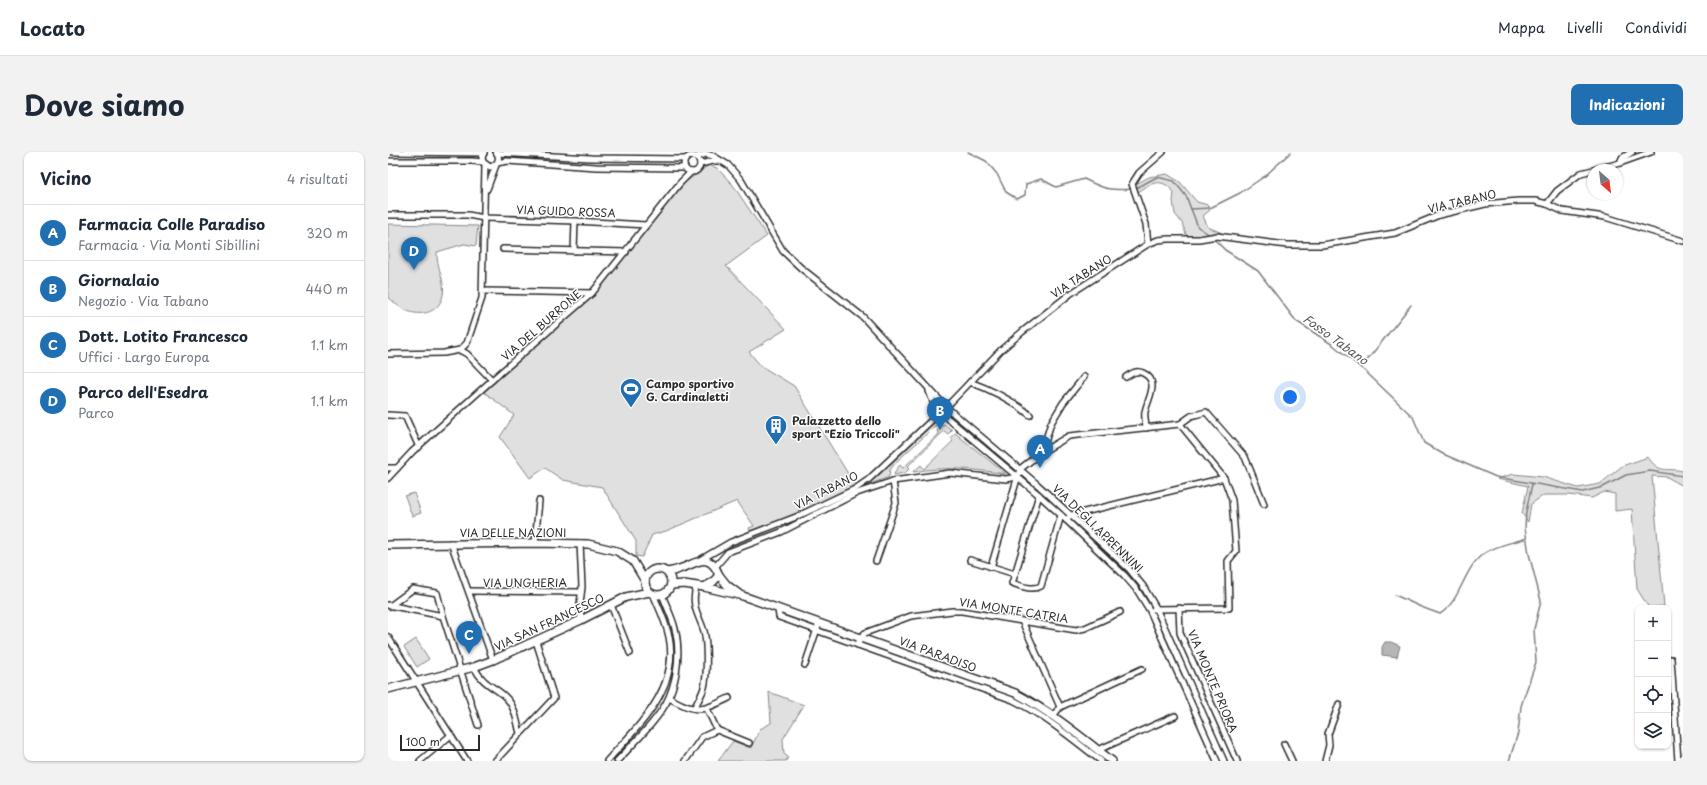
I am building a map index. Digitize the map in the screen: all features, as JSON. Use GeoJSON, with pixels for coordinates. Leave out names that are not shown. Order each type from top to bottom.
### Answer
{"type":"FeatureCollection","features":[{"type":"Feature","properties":{"kind":"main road","name":"VIA DELLE NAZIONI"},"geometry":{"type":"LineString","coordinates":[[388,545],[451,543],[580,543],[617,551],[633,561],[645,583]]}},
{"type":"Feature","properties":{"kind":"main road"},"geometry":{"type":"LineString","coordinates":[[626,597],[645,583],[648,573],[654,569],[667,572],[680,569],[700,560],[709,562],[715,567],[727,585],[743,596]]}},
{"type":"Feature","properties":{"kind":"main road"},"geometry":{"type":"LineString","coordinates":[[645,583],[651,593],[662,594],[666,592],[671,585],[667,572]]}},
{"type":"Feature","properties":{"kind":"main road"},"geometry":{"type":"LineString","coordinates":[[704,587],[713,582],[719,574]]}},
{"type":"Feature","properties":{"kind":"main road"},"geometry":{"type":"LineString","coordinates":[[671,585],[684,584],[704,587],[743,596]]}},
{"type":"Feature","properties":{"kind":"main road","name":"VIA SAN FRANCESCO"},"geometry":{"type":"LineString","coordinates":[[388,689],[474,667],[536,641],[626,597],[651,593]]}},
{"type":"Feature","properties":{"kind":"main road","name":"VIA PARADISO"},"geometry":{"type":"LineString","coordinates":[[743,596],[859,642],[1015,693],[1036,704],[1112,761]]}},
{"type":"Feature","properties":{"kind":"street"},"geometry":{"type":"LineString","coordinates":[[388,354],[444,353],[460,350],[467,343],[475,324],[483,291],[484,218],[486,192],[484,164],[482,158],[484,152],[393,152]]}},
{"type":"Feature","properties":{"kind":"street"},"geometry":{"type":"LineString","coordinates":[[486,192],[499,158],[496,152],[686,159],[690,156],[696,157],[706,154],[713,156],[728,165],[741,180],[783,251],[801,268],[863,317],[926,387]]}},
{"type":"Feature","properties":{"kind":"street"},"geometry":{"type":"LineString","coordinates":[[696,157],[700,152]]}},
{"type":"Feature","properties":{"kind":"street"},"geometry":{"type":"LineString","coordinates":[[1148,244],[1146,224],[1132,184],[1139,173],[1163,152]]}},
{"type":"Feature","properties":{"kind":"street"},"geometry":{"type":"LineString","coordinates":[[1620,163],[1622,158],[1632,152]]}},
{"type":"Feature","properties":{"kind":"street"},"geometry":{"type":"LineString","coordinates":[[1547,204],[1557,191],[1581,173],[1620,163],[1651,152]]}},
{"type":"Feature","properties":{"kind":"street"},"geometry":{"type":"LineString","coordinates":[[696,157],[700,164]]}},
{"type":"Feature","properties":{"kind":"street"},"geometry":{"type":"LineString","coordinates":[[685,168],[684,163],[686,159]]}},
{"type":"Feature","properties":{"kind":"street"},"geometry":{"type":"LineString","coordinates":[[388,161],[472,161],[490,167],[507,161],[596,167],[685,168],[691,172],[698,169],[700,164]]}},
{"type":"Feature","properties":{"kind":"street"},"geometry":{"type":"LineString","coordinates":[[700,164],[720,161]]}},
{"type":"Feature","properties":{"kind":"street","name":"VIA DEL BURRONE"},"geometry":{"type":"LineString","coordinates":[[388,478],[419,446],[592,293],[680,183],[691,172]]}},
{"type":"Feature","properties":{"kind":"street","name":"VIA TABANO"},"geometry":{"type":"LineString","coordinates":[[700,560],[731,542],[781,524],[854,489],[876,473],[946,407],[1001,350],[1046,312],[1070,294],[1148,244],[1158,240],[1177,238],[1207,239],[1217,236],[1287,245],[1322,245],[1395,233],[1439,214],[1485,204],[1535,201],[1547,204],[1562,211],[1604,217],[1683,241]]}},
{"type":"Feature","properties":{"kind":"street","name":"VIA GUIDO ROSSA"},"geometry":{"type":"LineString","coordinates":[[388,215],[468,215],[484,218],[646,225]]}},
{"type":"Feature","properties":{"kind":"street"},"geometry":{"type":"LineString","coordinates":[[574,251],[575,221]]}},
{"type":"Feature","properties":{"kind":"street"},"geometry":{"type":"LineString","coordinates":[[503,249],[626,252]]}},
{"type":"Feature","properties":{"kind":"street"},"geometry":{"type":"LineString","coordinates":[[483,291],[592,293]]}},
{"type":"Feature","properties":{"kind":"street"},"geometry":{"type":"LineString","coordinates":[[460,350],[467,354],[492,380]]}},
{"type":"Feature","properties":{"kind":"street"},"geometry":{"type":"LineString","coordinates":[[1126,377],[1133,372],[1141,372],[1147,375],[1152,384],[1152,392],[1144,413],[1146,428]]}},
{"type":"Feature","properties":{"kind":"street"},"geometry":{"type":"LineString","coordinates":[[1042,452],[1051,423],[1063,404],[1084,377]]}},
{"type":"Feature","properties":{"kind":"street"},"geometry":{"type":"LineString","coordinates":[[970,382],[998,394],[1030,415]]}},
{"type":"Feature","properties":{"kind":"street","name":"VIA DEGLI APPENNINI"},"geometry":{"type":"LineString","coordinates":[[926,387],[962,422],[1020,469],[1072,515],[1129,569],[1143,586],[1156,608],[1224,761]]}},
{"type":"Feature","properties":{"kind":"street","name":"VIA DEGLI APPENNINI"},"geometry":{"type":"LineString","coordinates":[[926,387],[935,407],[940,412],[1039,495],[1124,575],[1137,590],[1150,611],[1217,761]]}},
{"type":"Feature","properties":{"kind":"street"},"geometry":{"type":"LineString","coordinates":[[991,567],[1020,469],[1042,452],[1069,436],[1180,424],[1190,416],[1206,412],[1245,457],[1264,504]]}},
{"type":"Feature","properties":{"kind":"street"},"geometry":{"type":"LineString","coordinates":[[388,415],[405,416],[419,446]]}},
{"type":"Feature","properties":{"kind":"street"},"geometry":{"type":"LineString","coordinates":[[1150,611],[1156,608],[1229,608],[1228,561],[1236,551],[1232,500],[1224,478],[1180,424]]}},
{"type":"Feature","properties":{"kind":"street"},"geometry":{"type":"LineString","coordinates":[[388,468],[397,468]]}},
{"type":"Feature","properties":{"kind":"street","name":"VIA TABANO"},"geometry":{"type":"LineString","coordinates":[[715,567],[728,552],[781,532],[857,493],[893,481],[950,473],[1006,479],[1017,477]]}},
{"type":"Feature","properties":{"kind":"street"},"geometry":{"type":"LineString","coordinates":[[1066,520],[1072,515],[1224,478]]}},
{"type":"Feature","properties":{"kind":"street"},"geometry":{"type":"LineString","coordinates":[[876,561],[896,503],[893,481]]}},
{"type":"Feature","properties":{"kind":"street"},"geometry":{"type":"LineString","coordinates":[[1039,495],[1012,583],[1030,588],[1038,588],[1041,586],[1061,515]]}},
{"type":"Feature","properties":{"kind":"street"},"geometry":{"type":"LineString","coordinates":[[535,543],[539,500]]}},
{"type":"Feature","properties":{"kind":"street"},"geometry":{"type":"LineString","coordinates":[[451,543],[493,660]]}},
{"type":"Feature","properties":{"kind":"street"},"geometry":{"type":"LineString","coordinates":[[580,543],[582,587],[580,592],[581,620]]}},
{"type":"Feature","properties":{"kind":"street"},"geometry":{"type":"LineString","coordinates":[[970,560],[1015,574]]}},
{"type":"Feature","properties":{"kind":"street"},"geometry":{"type":"LineString","coordinates":[[694,708],[703,692],[706,640],[704,630],[695,612],[693,596],[696,587]]}},
{"type":"Feature","properties":{"kind":"street"},"geometry":{"type":"LineString","coordinates":[[389,606],[413,589],[437,593],[478,725]]}},
{"type":"Feature","properties":{"kind":"street","name":"VIA UNGHERIA"},"geometry":{"type":"LineString","coordinates":[[469,592],[580,592]]}},
{"type":"Feature","properties":{"kind":"street"},"geometry":{"type":"LineString","coordinates":[[607,761],[650,713],[660,698],[666,683],[671,657],[669,637],[651,593]]}},
{"type":"Feature","properties":{"kind":"street"},"geometry":{"type":"LineString","coordinates":[[617,761],[650,725],[669,698],[676,675],[678,659],[677,640],[674,625],[662,594]]}},
{"type":"Feature","properties":{"kind":"street"},"geometry":{"type":"LineString","coordinates":[[611,605],[630,653]]}},
{"type":"Feature","properties":{"kind":"street"},"geometry":{"type":"LineString","coordinates":[[389,606],[443,616]]}},
{"type":"Feature","properties":{"kind":"street","name":"VIA MONTE PRIORA"},"geometry":{"type":"LineString","coordinates":[[1179,608],[1180,632],[1237,761]]}},
{"type":"Feature","properties":{"kind":"street","name":"VIA MONTE CATRIA"},"geometry":{"type":"LineString","coordinates":[[859,642],[865,633],[911,616],[952,611],[962,611],[1076,630],[1086,628],[1120,612]]}},
{"type":"Feature","properties":{"kind":"street"},"geometry":{"type":"LineString","coordinates":[[1022,621],[1060,706]]}},
{"type":"Feature","properties":{"kind":"street"},"geometry":{"type":"LineString","coordinates":[[805,665],[818,627]]}},
{"type":"Feature","properties":{"kind":"street"},"geometry":{"type":"LineString","coordinates":[[388,637],[467,761]]}},
{"type":"Feature","properties":{"kind":"street"},"geometry":{"type":"LineString","coordinates":[[495,761],[554,698],[536,641]]}},
{"type":"Feature","properties":{"kind":"street"},"geometry":{"type":"LineString","coordinates":[[859,642],[1013,700],[1032,709],[1102,761]]}},
{"type":"Feature","properties":{"kind":"street"},"geometry":{"type":"LineString","coordinates":[[1671,659],[1678,761]]}},
{"type":"Feature","properties":{"kind":"street"},"geometry":{"type":"LineString","coordinates":[[474,667],[482,680],[509,700],[514,708],[520,733]]}},
{"type":"Feature","properties":{"kind":"street"},"geometry":{"type":"LineString","coordinates":[[1053,716],[1060,706],[1142,669]]}},
{"type":"Feature","properties":{"kind":"street"},"geometry":{"type":"LineString","coordinates":[[669,698],[700,710],[707,709],[729,698]]}},
{"type":"Feature","properties":{"kind":"street"},"geometry":{"type":"LineString","coordinates":[[1325,761],[1329,746],[1328,734],[1339,704]]}},
{"type":"Feature","properties":{"kind":"street"},"geometry":{"type":"LineString","coordinates":[[707,709],[717,730],[749,743]]}},
{"type":"Feature","properties":{"kind":"street"},"geometry":{"type":"LineString","coordinates":[[1098,750],[1175,716]]}},
{"type":"Feature","properties":{"kind":"street"},"geometry":{"type":"LineString","coordinates":[[685,761],[702,738],[717,730]]}},
{"type":"Feature","properties":{"kind":"street"},"geometry":{"type":"LineString","coordinates":[[420,761],[451,735]]}},
{"type":"Feature","properties":{"kind":"street"},"geometry":{"type":"LineString","coordinates":[[1284,744],[1292,761]]}},
{"type":"Feature","properties":{"kind":"shaded area"},"geometry":{"type":"Polygon","coordinates":[[[709,165],[717,168],[733,185],[767,236],[726,266],[786,329],[749,352],[761,366],[794,386],[855,485],[794,515],[751,532],[749,528],[754,526],[737,501],[666,531],[652,535],[642,557],[636,556],[636,541],[602,487],[563,480],[545,468],[530,478],[500,437],[514,415],[484,392],[591,299],[675,194],[687,181],[709,165]]]}},
{"type":"Feature","properties":{"kind":"shaded area"},"geometry":{"type":"Polygon","coordinates":[[[1167,174],[1180,182],[1197,202],[1208,205],[1210,210],[1203,216],[1208,227],[1222,233],[1199,238],[1187,237],[1182,223],[1175,214],[1173,201],[1174,193],[1165,184],[1152,184],[1137,193],[1134,185],[1149,177],[1167,174]]]}},
{"type":"Feature","properties":{"kind":"shaded area"},"geometry":{"type":"Polygon","coordinates":[[[388,224],[478,226],[476,246],[464,244],[437,252],[444,290],[441,302],[432,310],[421,313],[409,312],[388,297],[388,224]]]}},
{"type":"Feature","properties":{"kind":"shaded area"},"geometry":{"type":"Polygon","coordinates":[[[938,419],[941,421],[896,462],[890,470],[889,477],[865,486],[877,477],[938,419]]]}},
{"type":"Feature","properties":{"kind":"shaded area"},"geometry":{"type":"Polygon","coordinates":[[[944,424],[952,430],[948,434],[944,431],[908,466],[910,468],[905,473],[894,475],[900,465],[903,468],[939,434],[937,431],[944,424]]]}},
{"type":"Feature","properties":{"kind":"shaded area"},"geometry":{"type":"Polygon","coordinates":[[[955,433],[1006,474],[960,469],[937,469],[913,472],[921,465],[924,469],[953,441],[951,437],[955,433]]]}},
{"type":"Feature","properties":{"kind":"shaded area"},"geometry":{"type":"Polygon","coordinates":[[[1648,457],[1652,463],[1660,468],[1683,471],[1683,486],[1667,477],[1652,476],[1664,605],[1647,605],[1637,589],[1632,509],[1615,511],[1615,494],[1604,492],[1592,498],[1569,495],[1544,495],[1531,504],[1528,522],[1522,513],[1528,486],[1497,479],[1513,474],[1543,477],[1578,488],[1600,484],[1622,466],[1648,457]]]}},
{"type":"Feature","properties":{"kind":"shaded area"},"geometry":{"type":"Polygon","coordinates":[[[414,493],[421,513],[412,516],[405,496],[414,493]]]}},
{"type":"Feature","properties":{"kind":"shaded area"},"geometry":{"type":"Polygon","coordinates":[[[416,639],[429,659],[417,667],[404,647],[416,639]]]}},
{"type":"Feature","properties":{"kind":"shaded area"},"geometry":{"type":"Polygon","coordinates":[[[1385,642],[1391,642],[1400,646],[1397,657],[1382,655],[1382,647],[1385,642]]]}},
{"type":"Feature","properties":{"kind":"shaded area"},"geometry":{"type":"Polygon","coordinates":[[[769,692],[804,705],[783,739],[784,754],[788,757],[786,761],[718,761],[733,741],[751,748],[760,729],[771,723],[769,692]]]}},
{"type":"Feature","properties":{"kind":"waterway","name":"Fosso Tabano"},"geometry":{"type":"LineString","coordinates":[[968,152],[986,161],[997,174],[1006,192],[1017,199],[1025,195],[1026,184],[1041,179],[1056,187],[1084,179],[1107,188],[1118,190],[1132,189]]}},
{"type":"Feature","properties":{"kind":"waterway"},"geometry":{"type":"LineString","coordinates":[[1191,209],[1210,208],[1240,193],[1265,176],[1291,152]]}},
{"type":"Feature","properties":{"kind":"waterway","name":"Fosso Tabano"},"geometry":{"type":"LineString","coordinates":[[1136,188],[1157,177],[1174,181],[1186,196],[1198,227],[1210,235]]}},
{"type":"Feature","properties":{"kind":"waterway","name":"Fosso Tabano"},"geometry":{"type":"LineString","coordinates":[[1214,239],[1225,250],[1258,271],[1296,321],[1333,345],[1366,372],[1413,417],[1424,443],[1443,454],[1496,477],[1583,492],[1603,487],[1626,475],[1650,471],[1683,476]]}},
{"type":"Feature","properties":{"kind":"waterway"},"geometry":{"type":"LineString","coordinates":[[1361,368],[1411,305]]}},
{"type":"Feature","properties":{"kind":"waterway"},"geometry":{"type":"LineString","coordinates":[[1509,761],[1518,733],[1521,706],[1536,662],[1534,629],[1541,601],[1529,554],[1525,528],[1526,512],[1532,484]]}},
{"type":"Feature","properties":{"kind":"waterway"},"geometry":{"type":"LineString","coordinates":[[1395,595],[1440,614],[1453,601],[1476,560],[1483,554],[1499,546],[1527,538]]}},
{"type":"Feature","properties":{"kind":"place","name":"Parco dell'Esedra"},"geometry":{"type":"Point","coordinates":[414,270]}},
{"type":"Feature","properties":{"kind":"place","name":"Campo sportivo G. Cardinaletti"},"geometry":{"type":"Point","coordinates":[631,408]}},
{"type":"Feature","properties":{"kind":"place","name":"Giornalaio"},"geometry":{"type":"Point","coordinates":[940,430]}},
{"type":"Feature","properties":{"kind":"place","name":"Palazzetto dello sport \"Ezio Triccoli\""},"geometry":{"type":"Point","coordinates":[776,446]}},
{"type":"Feature","properties":{"kind":"place","name":"Farmacia Colle Paradiso"},"geometry":{"type":"Point","coordinates":[1040,468]}},
{"type":"Feature","properties":{"kind":"place","name":"Dott. Lotito Francesco"},"geometry":{"type":"Point","coordinates":[469,654]}}]}
